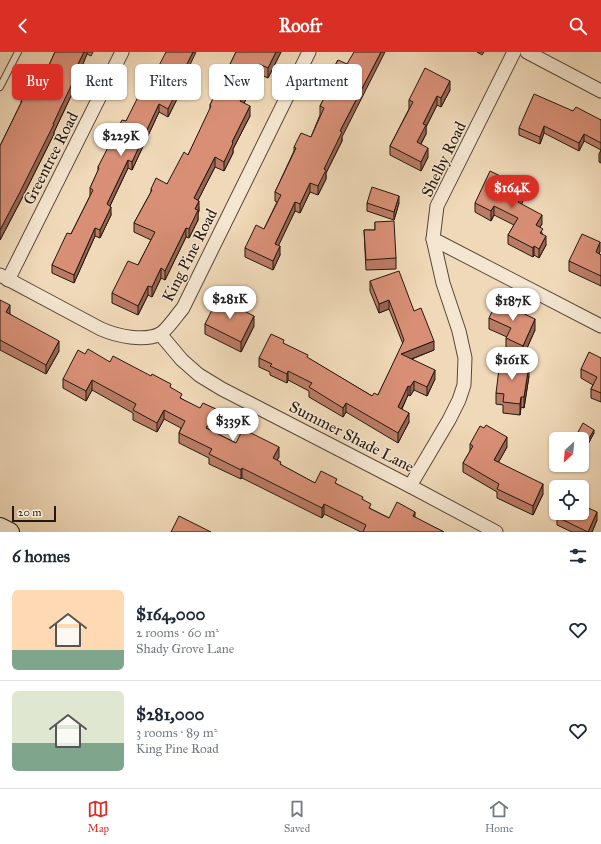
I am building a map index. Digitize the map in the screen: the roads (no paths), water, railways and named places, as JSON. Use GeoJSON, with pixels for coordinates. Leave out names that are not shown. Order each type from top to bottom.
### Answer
{"type":"FeatureCollection","features":[{"type":"Feature","properties":{"kind":"street","name":"Greentree Road"},"geometry":{"type":"LineString","coordinates":[[4,278],[122,52]]}},
{"type":"Feature","properties":{"kind":"street","name":"King Pine Road"},"geometry":{"type":"LineString","coordinates":[[160,334],[183,308],[309,52]]}},
{"type":"Feature","properties":{"kind":"street","name":"Shelby Road"},"geometry":{"type":"LineString","coordinates":[[410,486],[449,420],[459,400],[464,385],[466,358],[459,330],[443,283],[433,239],[437,206],[514,52]]}},
{"type":"Feature","properties":{"kind":"street"},"geometry":{"type":"LineString","coordinates":[[528,52],[601,91]]}},
{"type":"Feature","properties":{"kind":"street"},"geometry":{"type":"LineString","coordinates":[[433,239],[601,326]]}},
{"type":"Feature","properties":{"kind":"street"},"geometry":{"type":"LineString","coordinates":[[4,278],[101,330],[112,334],[132,337],[146,337],[160,334]]}},
{"type":"Feature","properties":{"kind":"street","name":"Summer Shade Lane"},"geometry":{"type":"LineString","coordinates":[[160,334],[182,360],[198,375],[496,532]]}},
{"type":"Feature","properties":{"kind":"street"},"geometry":{"type":"LineString","coordinates":[[0,527],[10,532]]}},
{"type":"Feature","properties":{"kind":"lane"},"geometry":{"type":"LineString","coordinates":[[0,88],[18,52]]}}]}
